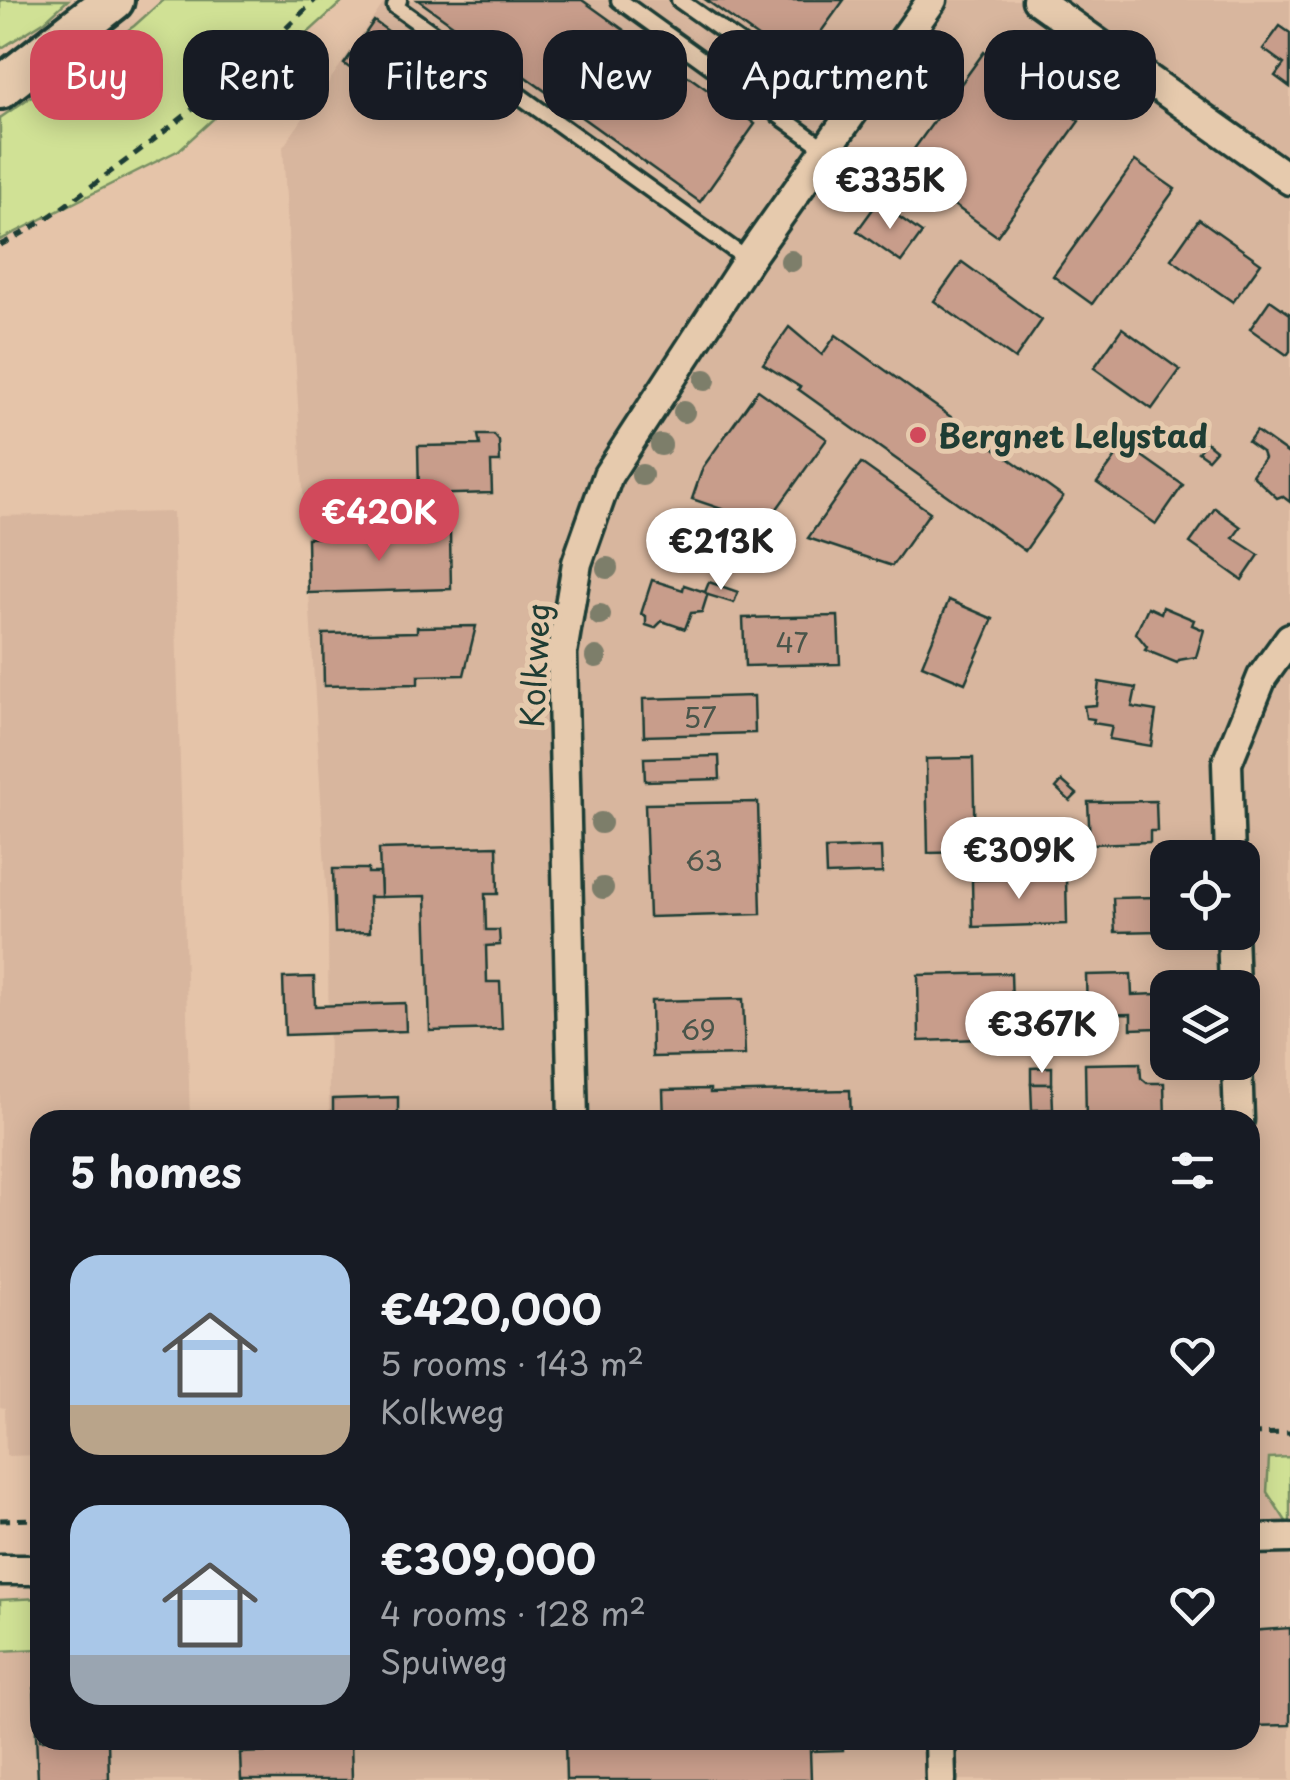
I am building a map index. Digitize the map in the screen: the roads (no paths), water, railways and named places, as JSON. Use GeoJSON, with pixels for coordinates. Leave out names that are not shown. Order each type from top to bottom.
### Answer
{"type":"FeatureCollection","features":[{"type":"Feature","properties":{"kind":"main road"},"geometry":{"type":"LineString","coordinates":[[0,88],[114,0]]}},
{"type":"Feature","properties":{"kind":"street","name":"Kolkweg"},"geometry":{"type":"LineString","coordinates":[[910,30],[931,0]]}},
{"type":"Feature","properties":{"kind":"street"},"geometry":{"type":"LineString","coordinates":[[1037,0],[1290,180]]}},
{"type":"Feature","properties":{"kind":"street","name":"Kolkweg"},"geometry":{"type":"LineString","coordinates":[[573,1110],[562,653],[576,563],[608,475],[748,260],[847,120]]}},
{"type":"Feature","properties":{"kind":"street"},"geometry":{"type":"LineString","coordinates":[[1229,840],[1227,763],[1262,676],[1290,638]]}},
{"type":"Feature","properties":{"kind":"street"},"geometry":{"type":"LineString","coordinates":[[1238,1080],[1239,1110]]}},
{"type":"Feature","properties":{"kind":"street"},"geometry":{"type":"LineString","coordinates":[[1260,1539],[1290,1538]]}},
{"type":"Feature","properties":{"kind":"street"},"geometry":{"type":"LineString","coordinates":[[0,1570],[30,1570]]}},
{"type":"Feature","properties":{"kind":"street"},"geometry":{"type":"LineString","coordinates":[[940,1750],[941,1780]]}},
{"type":"Feature","properties":{"kind":"lane"},"geometry":{"type":"LineString","coordinates":[[399,0],[395,6],[748,260]]}},
{"type":"Feature","properties":{"kind":"lane"},"geometry":{"type":"LineString","coordinates":[[620,0],[827,150]]}},
{"type":"Feature","properties":{"kind":"lane"},"geometry":{"type":"LineString","coordinates":[[679,0],[722,30]]}},
{"type":"Feature","properties":{"kind":"place","name":"Bergnet Lelystad"},"geometry":{"type":"Point","coordinates":[918,435]}}]}
